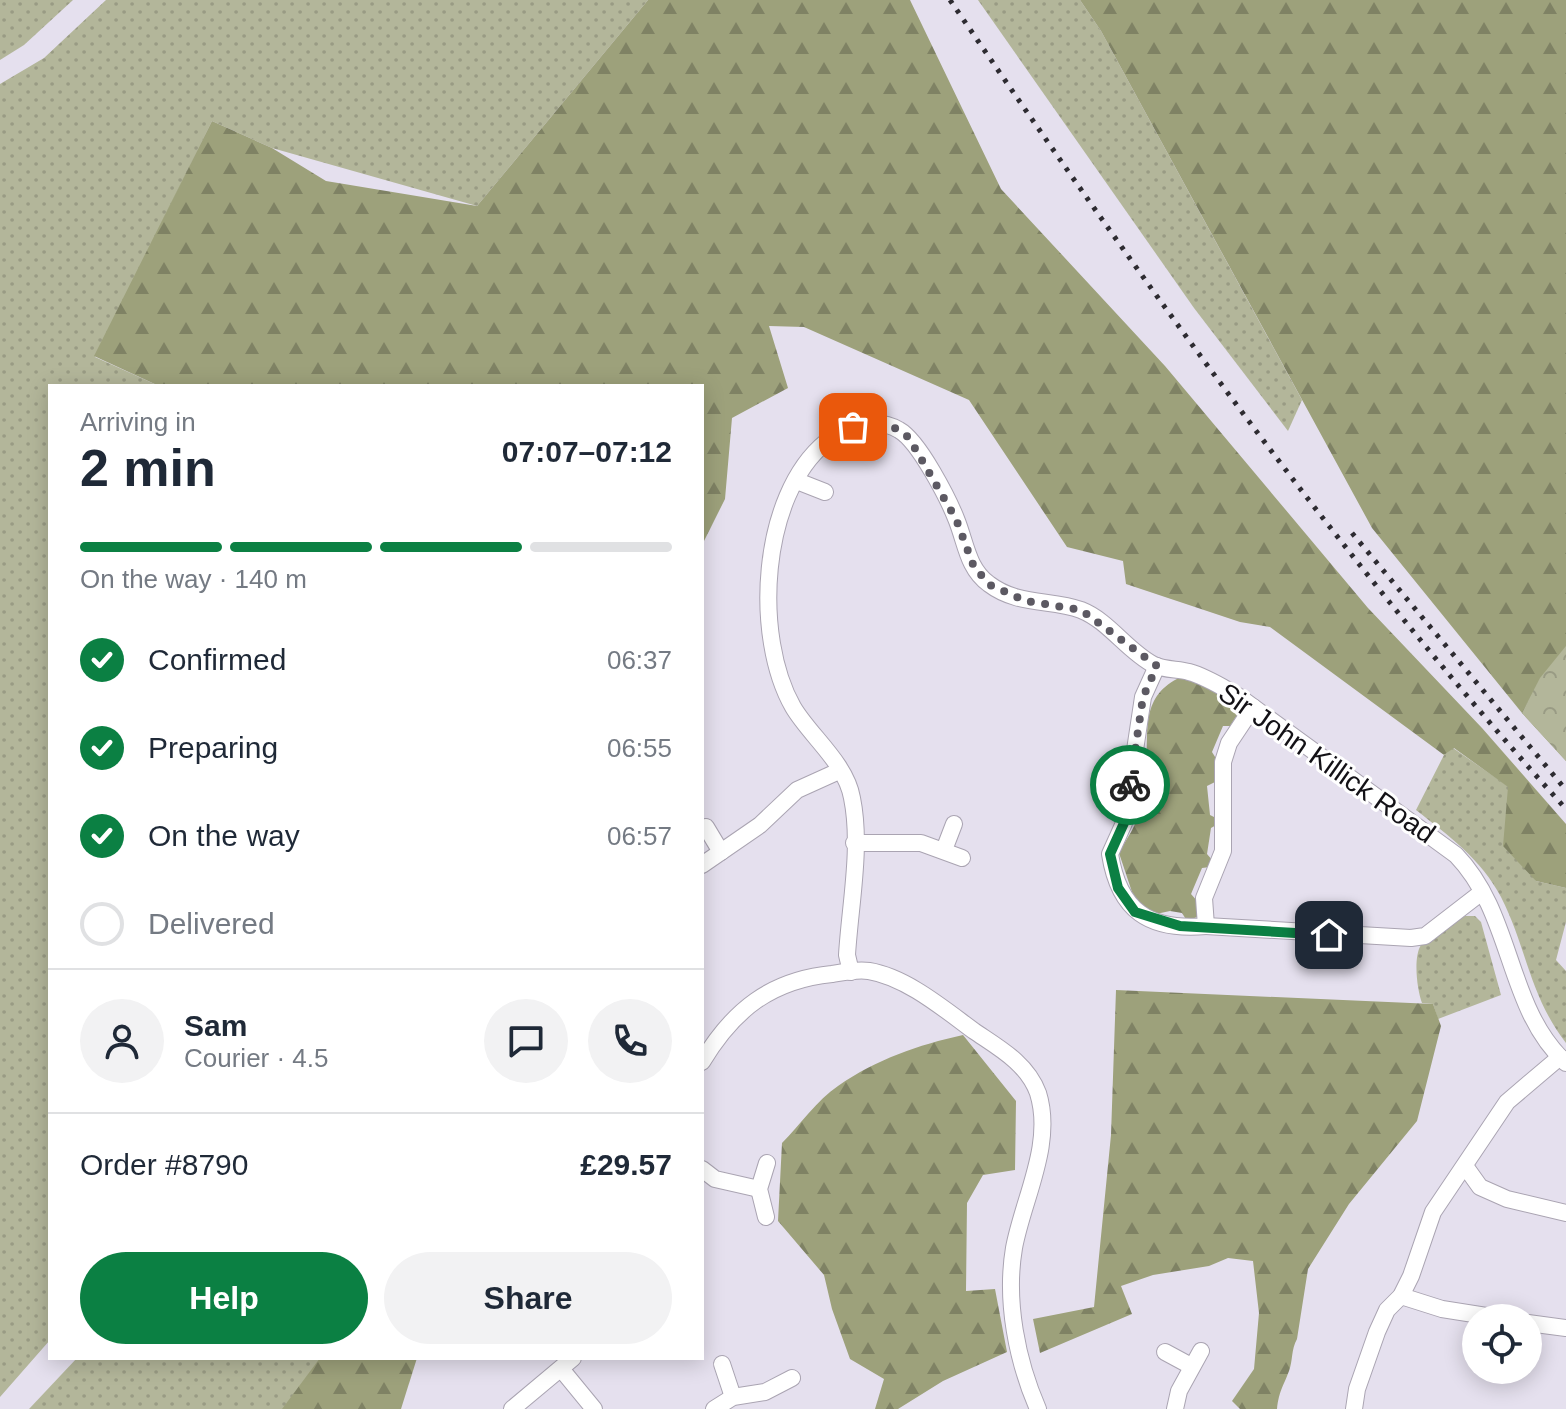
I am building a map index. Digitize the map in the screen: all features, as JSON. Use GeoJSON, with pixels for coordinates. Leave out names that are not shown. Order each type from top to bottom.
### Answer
{"type":"FeatureCollection","features":[{"type":"Feature","properties":{"kind":"street","name":"Sir John Killick Road"},"geometry":{"type":"LineString","coordinates":[[800,475],[824,444],[848,429],[876,423],[901,431],[938,485],[956,519],[974,567],[990,585],[1026,601],[1081,610],[1157,666],[1198,675],[1253,707],[1456,855],[1482,892],[1501,927],[1529,1012],[1563,1060]]}},
{"type":"Feature","properties":{"kind":"street"},"geometry":{"type":"LineString","coordinates":[[825,492],[800,475],[771,546],[772,648],[781,683],[794,709],[839,771],[852,798],[854,843],[847,955],[851,972]]}},
{"type":"Feature","properties":{"kind":"street"},"geometry":{"type":"LineString","coordinates":[[1157,666],[1143,697],[1124,823],[1110,854],[1118,888],[1135,912],[1164,923],[1411,938],[1425,936],[1482,892]]}},
{"type":"Feature","properties":{"kind":"street"},"geometry":{"type":"LineString","coordinates":[[1206,926],[1204,898],[1223,851],[1223,762],[1229,743],[1253,707]]}},
{"type":"Feature","properties":{"kind":"street"},"geometry":{"type":"LineString","coordinates":[[704,864],[760,825],[797,790],[839,771]]}},
{"type":"Feature","properties":{"kind":"street"},"geometry":{"type":"LineString","coordinates":[[944,850],[954,824]]}},
{"type":"Feature","properties":{"kind":"street"},"geometry":{"type":"LineString","coordinates":[[706,827],[721,852]]}},
{"type":"Feature","properties":{"kind":"street"},"geometry":{"type":"LineString","coordinates":[[854,843],[921,843],[962,858]]}},
{"type":"Feature","properties":{"kind":"street"},"geometry":{"type":"LineString","coordinates":[[704,1059],[724,1027],[756,1000],[810,977],[867,971],[918,993],[1020,1063],[1030,1075],[1038,1094],[1042,1125],[1036,1167],[1014,1251],[1012,1273],[1019,1354],[1038,1409]]}},
{"type":"Feature","properties":{"kind":"street"},"geometry":{"type":"LineString","coordinates":[[1354,1409],[1360,1379],[1382,1321],[1387,1310],[1401,1296],[1425,1229],[1516,1091],[1563,1060]]}},
{"type":"Feature","properties":{"kind":"street"},"geometry":{"type":"LineString","coordinates":[[766,1217],[759,1189],[767,1163]]}},
{"type":"Feature","properties":{"kind":"street"},"geometry":{"type":"LineString","coordinates":[[1465,1166],[1480,1187],[1507,1199],[1566,1213]]}},
{"type":"Feature","properties":{"kind":"street"},"geometry":{"type":"LineString","coordinates":[[704,1171],[715,1179],[759,1189]]}},
{"type":"Feature","properties":{"kind":"street"},"geometry":{"type":"LineString","coordinates":[[1401,1296],[1462,1312]]}},
{"type":"Feature","properties":{"kind":"street"},"geometry":{"type":"LineString","coordinates":[[1542,1325],[1566,1328]]}},
{"type":"Feature","properties":{"kind":"street"},"geometry":{"type":"LineString","coordinates":[[1175,1409],[1179,1391],[1201,1351]]}},
{"type":"Feature","properties":{"kind":"street"},"geometry":{"type":"LineString","coordinates":[[1165,1352],[1191,1366]]}},
{"type":"Feature","properties":{"kind":"street"},"geometry":{"type":"LineString","coordinates":[[512,1409],[567,1364],[594,1409]]}},
{"type":"Feature","properties":{"kind":"street"},"geometry":{"type":"LineString","coordinates":[[722,1364],[733,1397]]}},
{"type":"Feature","properties":{"kind":"street"},"geometry":{"type":"LineString","coordinates":[[714,1409],[733,1397],[765,1392],[792,1378]]}},
{"type":"Feature","properties":{"kind":"green space"},"geometry":{"type":"Polygon","coordinates":[[[0,0],[73,0],[24,45],[0,60],[0,0]]]}},
{"type":"Feature","properties":{"kind":"green space"},"geometry":{"type":"Polygon","coordinates":[[[106,0],[648,0],[477,206],[272,148],[212,121],[95,357],[155,384],[48,384],[48,1342],[0,1397],[0,84],[44,58],[106,0]]]}},
{"type":"Feature","properties":{"kind":"green space"},"geometry":{"type":"Polygon","coordinates":[[[648,0],[910,0],[1001,189],[1165,366],[1368,608],[1482,728],[1566,824],[1566,888],[1536,881],[1503,846],[1508,787],[1454,748],[1444,755],[1270,627],[1240,622],[1126,584],[1123,561],[1067,547],[969,400],[804,327],[769,326],[788,388],[732,418],[725,499],[704,541],[704,384],[155,384],[94,356],[212,121],[272,148],[326,181],[477,206],[648,0]]]}},
{"type":"Feature","properties":{"kind":"green space"},"geometry":{"type":"Polygon","coordinates":[[[978,0],[1080,0],[1101,31],[1302,400],[1288,431],[1194,308],[978,0]]]}},
{"type":"Feature","properties":{"kind":"green space"},"geometry":{"type":"Polygon","coordinates":[[[1080,0],[1566,0],[1566,761],[1522,713],[1372,528],[1101,31],[1080,0]]]}},
{"type":"Feature","properties":{"kind":"green space"},"geometry":{"type":"Polygon","coordinates":[[[1566,646],[1566,761],[1522,713],[1540,678],[1566,646]]]}},
{"type":"Feature","properties":{"kind":"green space"},"geometry":{"type":"Polygon","coordinates":[[[1181,677],[1233,698],[1239,712],[1230,726],[1223,726],[1212,752],[1217,760],[1215,782],[1207,786],[1210,815],[1218,819],[1218,824],[1211,828],[1207,854],[1213,861],[1210,867],[1202,868],[1191,894],[1198,902],[1197,917],[1187,921],[1182,913],[1170,911],[1156,914],[1135,901],[1119,853],[1137,818],[1135,796],[1140,775],[1146,774],[1148,719],[1152,706],[1167,685],[1181,677]]]}},
{"type":"Feature","properties":{"kind":"green space"},"geometry":{"type":"Polygon","coordinates":[[[1453,748],[1509,787],[1536,881],[1566,888],[1566,922],[1556,960],[1566,971],[1566,1043],[1544,1007],[1510,916],[1493,883],[1463,849],[1416,810],[1444,755],[1453,748]]]}},
{"type":"Feature","properties":{"kind":"green space"},"geometry":{"type":"Polygon","coordinates":[[[1465,916],[1475,916],[1481,922],[1501,995],[1438,1019],[1433,1004],[1422,1003],[1417,957],[1421,945],[1430,937],[1465,916]]]}},
{"type":"Feature","properties":{"kind":"green space"},"geometry":{"type":"Polygon","coordinates":[[[1116,990],[1433,1004],[1441,1026],[1417,1121],[1349,1204],[1308,1269],[1297,1339],[1277,1409],[1240,1409],[1232,1401],[1254,1369],[1259,1313],[1253,1261],[1228,1258],[1209,1266],[1153,1275],[1121,1286],[1132,1314],[1040,1353],[1033,1319],[1094,1307],[1111,1135],[1116,990]]]}},
{"type":"Feature","properties":{"kind":"green space"},"geometry":{"type":"Polygon","coordinates":[[[963,1035],[1016,1101],[1015,1170],[983,1175],[967,1203],[966,1291],[995,1289],[1007,1352],[943,1381],[898,1409],[875,1409],[884,1379],[850,1359],[832,1309],[824,1275],[778,1221],[782,1143],[823,1098],[853,1076],[898,1054],[963,1035]]]}},
{"type":"Feature","properties":{"kind":"green space"},"geometry":{"type":"Polygon","coordinates":[[[75,1360],[324,1360],[288,1409],[29,1409],[75,1360]]]}},
{"type":"Feature","properties":{"kind":"green space"},"geometry":{"type":"Polygon","coordinates":[[[319,1360],[416,1360],[401,1409],[282,1409],[319,1360]]]}},
{"type":"Feature","properties":{"kind":"railway"},"geometry":{"type":"LineString","coordinates":[[950,0],[1095,209],[1244,415],[1401,616],[1566,809]]}},
{"type":"Feature","properties":{"kind":"railway"},"geometry":{"type":"LineString","coordinates":[[1352,533],[1566,790]]}},
{"type":"Feature","properties":{"kind":"way so far"},"geometry":{"type":"LineString","coordinates":[[853,427],[876,423],[901,431],[909,438],[956,519],[977,573],[990,585],[1026,601],[1081,610],[1157,666],[1143,697],[1130,785]]}},
{"type":"Feature","properties":{"kind":"route"},"geometry":{"type":"LineString","coordinates":[[1130,785],[1124,823],[1110,854],[1118,888],[1135,912],[1149,919],[1180,926],[1329,935]]}}]}
